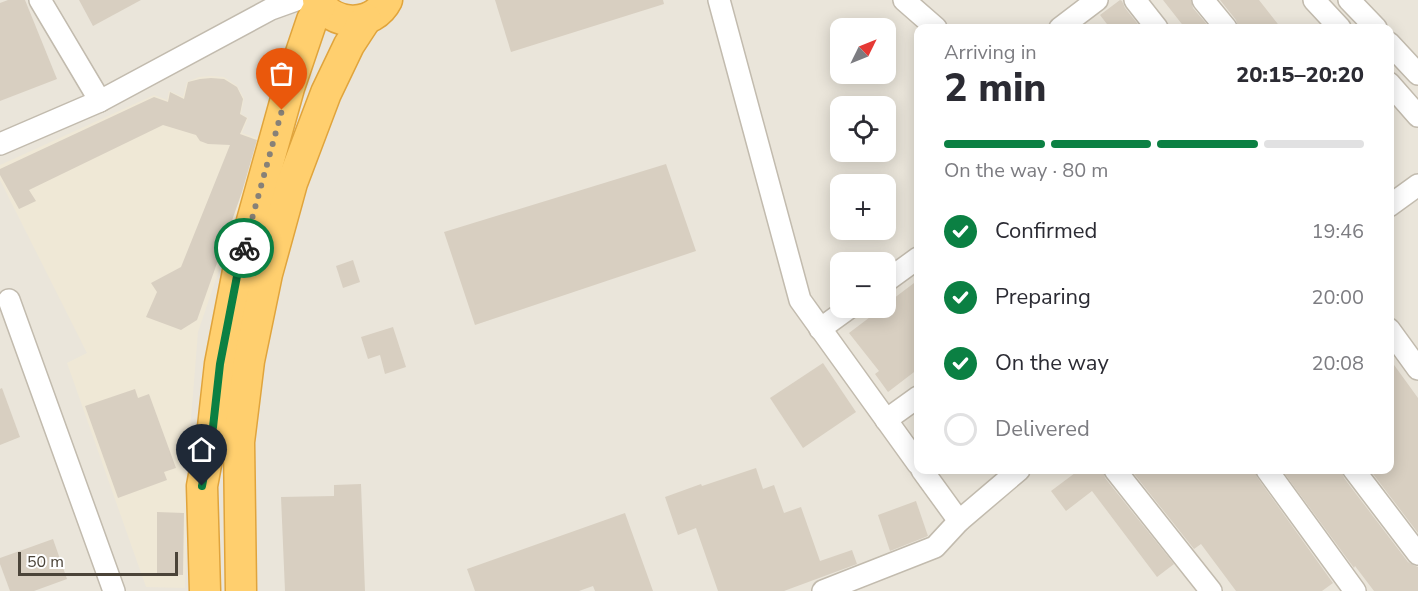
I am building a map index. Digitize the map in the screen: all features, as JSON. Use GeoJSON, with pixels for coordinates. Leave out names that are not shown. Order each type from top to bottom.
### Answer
{"type":"FeatureCollection","features":[{"type":"Feature","properties":{"kind":"highway"},"geometry":{"type":"LineString","coordinates":[[311,2],[345,21],[356,21],[376,10]]}},
{"type":"Feature","properties":{"kind":"highway"},"geometry":{"type":"LineString","coordinates":[[204,591],[202,486],[213,427],[220,364],[238,271],[289,88],[312,20],[311,2]]}},
{"type":"Feature","properties":{"kind":"highway"},"geometry":{"type":"LineString","coordinates":[[241,591],[239,442],[249,361],[267,274],[291,183],[326,93],[349,45],[376,10]]}},
{"type":"Feature","properties":{"kind":"street"},"geometry":{"type":"LineString","coordinates":[[40,0],[100,100]]}},
{"type":"Feature","properties":{"kind":"street"},"geometry":{"type":"LineString","coordinates":[[719,0],[800,300],[914,458]]}},
{"type":"Feature","properties":{"kind":"street"},"geometry":{"type":"LineString","coordinates":[[904,0],[931,24]]}},
{"type":"Feature","properties":{"kind":"street"},"geometry":{"type":"LineString","coordinates":[[1082,22],[1097,0]]}},
{"type":"Feature","properties":{"kind":"street"},"geometry":{"type":"LineString","coordinates":[[1135,0],[1154,24]]}},
{"type":"Feature","properties":{"kind":"street"},"geometry":{"type":"LineString","coordinates":[[1203,0],[1223,24]]}},
{"type":"Feature","properties":{"kind":"street"},"geometry":{"type":"LineString","coordinates":[[1314,0],[1336,24]]}},
{"type":"Feature","properties":{"kind":"street"},"geometry":{"type":"LineString","coordinates":[[1349,0],[1372,24]]}},
{"type":"Feature","properties":{"kind":"street"},"geometry":{"type":"LineString","coordinates":[[0,144],[100,100],[272,4],[311,2]]}},
{"type":"Feature","properties":{"kind":"street"},"geometry":{"type":"LineString","coordinates":[[1394,48],[1418,74]]}},
{"type":"Feature","properties":{"kind":"street"},"geometry":{"type":"LineString","coordinates":[[1394,89],[1418,116]]}},
{"type":"Feature","properties":{"kind":"street"},"geometry":{"type":"LineString","coordinates":[[1394,203],[1416,189]]}},
{"type":"Feature","properties":{"kind":"street"},"geometry":{"type":"LineString","coordinates":[[896,274],[914,261]]}},
{"type":"Feature","properties":{"kind":"street"},"geometry":{"type":"LineString","coordinates":[[9,300],[114,591]]}},
{"type":"Feature","properties":{"kind":"street"},"geometry":{"type":"LineString","coordinates":[[820,329],[835,318]]}},
{"type":"Feature","properties":{"kind":"street"},"geometry":{"type":"LineString","coordinates":[[1394,336],[1418,369]]}},
{"type":"Feature","properties":{"kind":"street"},"geometry":{"type":"LineString","coordinates":[[886,420],[914,400]]}},
{"type":"Feature","properties":{"kind":"street"},"geometry":{"type":"LineString","coordinates":[[925,474],[959,521]]}},
{"type":"Feature","properties":{"kind":"street"},"geometry":{"type":"LineString","coordinates":[[823,591],[935,547],[959,521],[1014,474]]}},
{"type":"Feature","properties":{"kind":"street"},"geometry":{"type":"LineString","coordinates":[[1118,474],[1211,591]]}},
{"type":"Feature","properties":{"kind":"street"},"geometry":{"type":"LineString","coordinates":[[1270,474],[1355,591]]}},
{"type":"Feature","properties":{"kind":"street"},"geometry":{"type":"LineString","coordinates":[[1357,474],[1418,554]]}},
{"type":"Feature","properties":{"kind":"shaded area"},"geometry":{"type":"Polygon","coordinates":[[[0,0],[1418,0],[1418,591],[0,591],[0,0]]]}},
{"type":"Feature","properties":{"kind":"shaded area"},"geometry":{"type":"Polygon","coordinates":[[[199,77],[224,77],[237,86],[244,98],[241,114],[248,118],[242,133],[263,140],[198,332],[189,444],[185,588],[146,587],[67,363],[87,353],[0,180],[0,165],[154,95],[167,100],[169,91],[183,97],[187,82],[199,77]]]}},
{"type":"Feature","properties":{"kind":"building"},"geometry":{"type":"Polygon","coordinates":[[[8,0],[25,0],[57,79],[0,101],[0,3],[8,0]]]}},
{"type":"Feature","properties":{"kind":"building"},"geometry":{"type":"Polygon","coordinates":[[[79,0],[141,0],[93,26],[79,0]]]}},
{"type":"Feature","properties":{"kind":"building"},"geometry":{"type":"Polygon","coordinates":[[[495,0],[663,0],[664,4],[511,52],[495,0]]]}},
{"type":"Feature","properties":{"kind":"building"},"geometry":{"type":"Polygon","coordinates":[[[1120,0],[1138,24],[1107,24],[1100,15],[1120,0]]]}},
{"type":"Feature","properties":{"kind":"building"},"geometry":{"type":"Polygon","coordinates":[[[1163,0],[1191,0],[1193,8],[1207,24],[1182,24],[1163,0]]]}},
{"type":"Feature","properties":{"kind":"building"},"geometry":{"type":"Polygon","coordinates":[[[1220,0],[1259,0],[1278,24],[1237,24],[1220,0]]]}},
{"type":"Feature","properties":{"kind":"building"},"geometry":{"type":"Polygon","coordinates":[[[211,78],[224,79],[237,87],[243,99],[240,114],[247,118],[240,134],[257,140],[242,192],[197,320],[181,330],[146,317],[157,292],[151,283],[181,267],[230,145],[208,144],[200,141],[196,135],[163,125],[29,190],[36,201],[19,209],[0,175],[0,169],[154,97],[168,102],[170,92],[184,99],[188,82],[211,78]]]}},
{"type":"Feature","properties":{"kind":"building"},"geometry":{"type":"Polygon","coordinates":[[[666,164],[696,251],[475,325],[444,232],[666,164]]]}},
{"type":"Feature","properties":{"kind":"building"},"geometry":{"type":"Polygon","coordinates":[[[353,260],[360,282],[343,288],[336,266],[353,260]]]}},
{"type":"Feature","properties":{"kind":"building"},"geometry":{"type":"Polygon","coordinates":[[[914,283],[914,372],[888,392],[875,374],[879,371],[849,333],[869,318],[896,318],[896,297],[914,283]]]}},
{"type":"Feature","properties":{"kind":"building"},"geometry":{"type":"Polygon","coordinates":[[[393,327],[406,367],[385,374],[380,355],[368,359],[361,337],[393,327]]]}},
{"type":"Feature","properties":{"kind":"building"},"geometry":{"type":"Polygon","coordinates":[[[823,363],[856,412],[803,448],[770,398],[823,363]]]}},
{"type":"Feature","properties":{"kind":"building"},"geometry":{"type":"Polygon","coordinates":[[[1394,365],[1418,398],[1418,533],[1373,474],[1394,474],[1394,365]]]}},
{"type":"Feature","properties":{"kind":"building"},"geometry":{"type":"Polygon","coordinates":[[[2,388],[20,437],[0,445],[0,389],[2,388]]]}},
{"type":"Feature","properties":{"kind":"building"},"geometry":{"type":"Polygon","coordinates":[[[135,389],[138,398],[149,394],[176,468],[164,472],[167,480],[118,498],[85,406],[135,389]]]}},
{"type":"Feature","properties":{"kind":"building"},"geometry":{"type":"Polygon","coordinates":[[[756,468],[763,489],[774,485],[784,513],[801,507],[820,561],[852,550],[857,564],[784,591],[718,591],[696,528],[678,535],[665,497],[756,468]]]}},
{"type":"Feature","properties":{"kind":"building"},"geometry":{"type":"Polygon","coordinates":[[[1074,474],[1104,474],[1174,564],[1157,577],[1092,491],[1066,511],[1051,491],[1074,474]]]}},
{"type":"Feature","properties":{"kind":"building"},"geometry":{"type":"Polygon","coordinates":[[[1134,474],[1256,474],[1333,583],[1322,591],[1236,591],[1201,544],[1194,549],[1134,474]]]}},
{"type":"Feature","properties":{"kind":"building"},"geometry":{"type":"Polygon","coordinates":[[[1285,474],[1343,474],[1408,562],[1418,567],[1418,591],[1374,591],[1355,566],[1354,568],[1285,474]]]}},
{"type":"Feature","properties":{"kind":"building"},"geometry":{"type":"Polygon","coordinates":[[[361,484],[365,591],[285,591],[281,497],[334,496],[334,485],[361,484]]]}},
{"type":"Feature","properties":{"kind":"building"},"geometry":{"type":"Polygon","coordinates":[[[916,501],[928,536],[890,551],[878,515],[916,501]]]}},
{"type":"Feature","properties":{"kind":"building"},"geometry":{"type":"Polygon","coordinates":[[[157,512],[184,513],[183,575],[157,574],[157,512]]]}},
{"type":"Feature","properties":{"kind":"building"},"geometry":{"type":"Polygon","coordinates":[[[625,513],[653,591],[595,591],[593,586],[579,591],[475,591],[467,569],[625,513]]]}},
{"type":"Feature","properties":{"kind":"building"},"geometry":{"type":"Polygon","coordinates":[[[53,539],[67,579],[34,591],[10,591],[0,558],[53,539]]]}},
{"type":"Feature","properties":{"kind":"way so far"},"geometry":{"type":"LineString","coordinates":[[244,248],[282,110]]}},
{"type":"Feature","properties":{"kind":"route"},"geometry":{"type":"LineString","coordinates":[[202,486],[213,427],[220,364],[244,248]]}}]}
